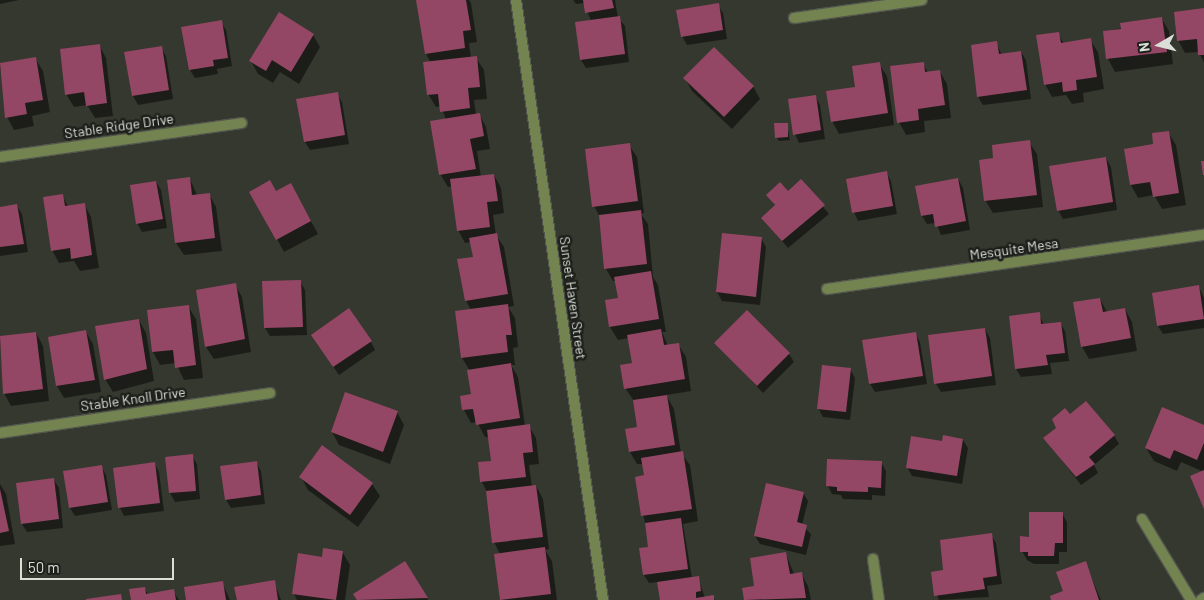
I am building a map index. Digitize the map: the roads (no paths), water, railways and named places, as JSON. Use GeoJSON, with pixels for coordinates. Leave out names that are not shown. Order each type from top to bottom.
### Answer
{"type":"FeatureCollection","features":[{"type":"Feature","properties":{"kind":"street","name":"Sunset Haven Street"},"geometry":{"type":"LineString","coordinates":[[516,0],[603,600]]}},
{"type":"Feature","properties":{"kind":"street"},"geometry":{"type":"LineString","coordinates":[[794,18],[922,0]]}},
{"type":"Feature","properties":{"kind":"street","name":"Stable Ridge Drive"},"geometry":{"type":"LineString","coordinates":[[0,157],[242,123]]}},
{"type":"Feature","properties":{"kind":"street","name":"Mesquite Mesa"},"geometry":{"type":"LineString","coordinates":[[827,289],[1204,235]]}},
{"type":"Feature","properties":{"kind":"street","name":"Stable Knoll Drive"},"geometry":{"type":"LineString","coordinates":[[0,433],[270,393]]}},
{"type":"Feature","properties":{"kind":"street"},"geometry":{"type":"LineString","coordinates":[[1142,519],[1191,600]]}},
{"type":"Feature","properties":{"kind":"street"},"geometry":{"type":"LineString","coordinates":[[873,559],[879,600]]}}]}
